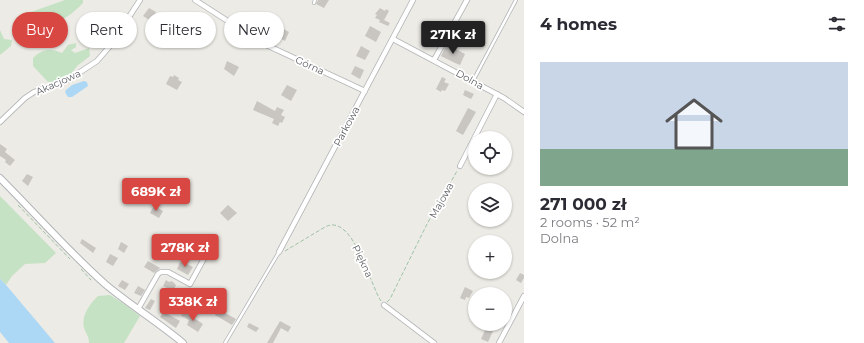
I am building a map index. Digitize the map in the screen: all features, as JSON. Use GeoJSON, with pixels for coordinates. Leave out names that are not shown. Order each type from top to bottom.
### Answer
{"type":"FeatureCollection","features":[{"type":"Feature","properties":{"kind":"street","name":"Akacjowa"},"geometry":{"type":"LineString","coordinates":[[0,122],[25,98],[34,92],[68,80],[97,61],[110,46],[140,0]]}},
{"type":"Feature","properties":{"kind":"street","name":"Górna"},"geometry":{"type":"LineString","coordinates":[[195,0],[262,43],[365,91]]}},
{"type":"Feature","properties":{"kind":"street","name":"Parkowa"},"geometry":{"type":"LineString","coordinates":[[279,252],[413,0]]}},
{"type":"Feature","properties":{"kind":"street"},"geometry":{"type":"LineString","coordinates":[[434,60],[467,0]]}},
{"type":"Feature","properties":{"kind":"street","name":"Dolna"},"geometry":{"type":"LineString","coordinates":[[393,39],[497,94],[524,112]]}},
{"type":"Feature","properties":{"kind":"street"},"geometry":{"type":"LineString","coordinates":[[460,166],[497,94]]}},
{"type":"Feature","properties":{"kind":"street"},"geometry":{"type":"LineString","coordinates":[[0,178],[65,246],[105,283],[183,343]]}},
{"type":"Feature","properties":{"kind":"street"},"geometry":{"type":"LineString","coordinates":[[138,309],[158,274],[161,272],[168,272],[190,284],[207,253]]}},
{"type":"Feature","properties":{"kind":"street"},"geometry":{"type":"LineString","coordinates":[[499,343],[524,296]]}},
{"type":"Feature","properties":{"kind":"street"},"geometry":{"type":"LineString","coordinates":[[384,305],[434,343]]}},
{"type":"Feature","properties":{"kind":"lane"},"geometry":{"type":"LineString","coordinates":[[473,81],[516,0]]}},
{"type":"Feature","properties":{"kind":"lane"},"geometry":{"type":"LineString","coordinates":[[225,343],[279,252]]}},
{"type":"Feature","properties":{"kind":"path","name":"Majowa"},"geometry":{"type":"LineString","coordinates":[[384,305],[390,299],[427,224],[441,202],[460,166]]}},
{"type":"Feature","properties":{"kind":"path","name":"Piękna"},"geometry":{"type":"LineString","coordinates":[[279,252],[286,251],[329,225],[336,224],[346,232],[357,246],[377,294],[384,305]]}},
{"type":"Feature","properties":{"kind":"green space"},"geometry":{"type":"Polygon","coordinates":[[[65,0],[83,0],[83,3],[68,16],[68,12],[31,12],[65,0]]]}},
{"type":"Feature","properties":{"kind":"green space"},"geometry":{"type":"Polygon","coordinates":[[[0,30],[4,39],[12,40],[11,46],[0,55],[0,30]]]}},
{"type":"Feature","properties":{"kind":"green space"},"geometry":{"type":"Polygon","coordinates":[[[76,43],[76,47],[71,50],[75,53],[89,48],[90,56],[77,66],[71,74],[59,81],[48,82],[33,66],[33,58],[47,50],[54,50],[62,53],[66,48],[68,48],[68,45],[76,43]]]}},
{"type":"Feature","properties":{"kind":"green space"},"geometry":{"type":"Polygon","coordinates":[[[0,196],[56,253],[45,263],[25,264],[12,276],[6,285],[0,279],[0,196]]]}},
{"type":"Feature","properties":{"kind":"green space"},"geometry":{"type":"Polygon","coordinates":[[[110,295],[140,316],[124,343],[89,343],[83,323],[85,314],[89,306],[98,296],[110,295]]]}},
{"type":"Feature","properties":{"kind":"water"},"geometry":{"type":"Polygon","coordinates":[[[84,81],[87,82],[88,86],[72,97],[68,97],[65,92],[66,90],[72,85],[84,81]]]}},
{"type":"Feature","properties":{"kind":"water"},"geometry":{"type":"Polygon","coordinates":[[[0,279],[55,343],[9,343],[0,332],[0,279]]]}},
{"type":"Feature","properties":{"kind":"building"},"geometry":{"type":"Polygon","coordinates":[[[318,0],[329,0],[324,8],[316,4],[318,0]]]}},
{"type":"Feature","properties":{"kind":"building"},"geometry":{"type":"Polygon","coordinates":[[[149,8],[156,12],[146,12],[149,8]]]}},
{"type":"Feature","properties":{"kind":"building"},"geometry":{"type":"Polygon","coordinates":[[[380,8],[385,11],[386,9],[389,11],[384,20],[390,23],[388,26],[379,22],[380,20],[375,18],[377,15],[375,14],[380,8]]]}},
{"type":"Feature","properties":{"kind":"building"},"geometry":{"type":"Polygon","coordinates":[[[370,26],[381,32],[376,42],[365,36],[370,26]]]}},
{"type":"Feature","properties":{"kind":"building"},"geometry":{"type":"Polygon","coordinates":[[[284,29],[289,32],[284,40],[284,29]]]}},
{"type":"Feature","properties":{"kind":"building"},"geometry":{"type":"Polygon","coordinates":[[[447,44],[465,54],[460,65],[441,56],[447,44]]]}},
{"type":"Feature","properties":{"kind":"building"},"geometry":{"type":"Polygon","coordinates":[[[361,46],[370,51],[365,60],[356,56],[361,46]]]}},
{"type":"Feature","properties":{"kind":"building"},"geometry":{"type":"Polygon","coordinates":[[[227,61],[239,67],[234,76],[224,69],[227,61]]]}},
{"type":"Feature","properties":{"kind":"building"},"geometry":{"type":"Polygon","coordinates":[[[355,66],[364,70],[360,79],[351,74],[355,66]]]}},
{"type":"Feature","properties":{"kind":"building"},"geometry":{"type":"Polygon","coordinates":[[[174,75],[182,82],[177,90],[166,84],[170,76],[173,77],[174,75]]]}},
{"type":"Feature","properties":{"kind":"building"},"geometry":{"type":"Polygon","coordinates":[[[442,77],[446,79],[444,82],[449,84],[445,91],[442,90],[441,92],[436,89],[442,77]]]}},
{"type":"Feature","properties":{"kind":"building"},"geometry":{"type":"Polygon","coordinates":[[[287,85],[297,90],[291,101],[281,95],[287,85]]]}},
{"type":"Feature","properties":{"kind":"building"},"geometry":{"type":"Polygon","coordinates":[[[465,90],[474,94],[471,99],[463,95],[465,90]]]}},
{"type":"Feature","properties":{"kind":"building"},"geometry":{"type":"Polygon","coordinates":[[[257,101],[275,111],[277,107],[284,110],[281,115],[285,117],[282,123],[280,122],[278,126],[272,123],[274,119],[253,110],[257,101]]]}},
{"type":"Feature","properties":{"kind":"building"},"geometry":{"type":"Polygon","coordinates":[[[468,108],[476,112],[463,135],[456,131],[468,108]]]}},
{"type":"Feature","properties":{"kind":"building"},"geometry":{"type":"Polygon","coordinates":[[[0,144],[7,149],[5,152],[15,160],[10,166],[5,162],[6,160],[0,156],[0,144]]]}},
{"type":"Feature","properties":{"kind":"building"},"geometry":{"type":"Polygon","coordinates":[[[27,174],[33,177],[28,186],[22,181],[27,174]]]}},
{"type":"Feature","properties":{"kind":"building"},"geometry":{"type":"Polygon","coordinates":[[[228,205],[237,213],[228,221],[220,213],[228,205]]]}},
{"type":"Feature","properties":{"kind":"building"},"geometry":{"type":"Polygon","coordinates":[[[154,206],[163,211],[159,218],[150,213],[154,206]]]}},
{"type":"Feature","properties":{"kind":"building"},"geometry":{"type":"Polygon","coordinates":[[[82,239],[96,248],[93,253],[80,243],[82,239]]]}},
{"type":"Feature","properties":{"kind":"building"},"geometry":{"type":"Polygon","coordinates":[[[121,242],[128,246],[124,253],[118,249],[121,242]]]}},
{"type":"Feature","properties":{"kind":"building"},"geometry":{"type":"Polygon","coordinates":[[[110,254],[118,258],[113,266],[106,262],[110,254]]]}},
{"type":"Feature","properties":{"kind":"building"},"geometry":{"type":"Polygon","coordinates":[[[148,261],[160,268],[154,273],[144,267],[148,261]]]}},
{"type":"Feature","properties":{"kind":"building"},"geometry":{"type":"Polygon","coordinates":[[[180,262],[193,267],[188,275],[177,269],[180,262]]]}},
{"type":"Feature","properties":{"kind":"building"},"geometry":{"type":"Polygon","coordinates":[[[520,273],[524,275],[521,283],[516,280],[520,273]]]}},
{"type":"Feature","properties":{"kind":"building"},"geometry":{"type":"Polygon","coordinates":[[[122,280],[129,284],[125,290],[118,286],[122,280]]]}},
{"type":"Feature","properties":{"kind":"building"},"geometry":{"type":"Polygon","coordinates":[[[166,280],[169,282],[172,281],[176,285],[173,291],[163,286],[166,280]]]}},
{"type":"Feature","properties":{"kind":"building"},"geometry":{"type":"Polygon","coordinates":[[[138,286],[145,290],[141,296],[134,293],[138,286]]]}},
{"type":"Feature","properties":{"kind":"building"},"geometry":{"type":"Polygon","coordinates":[[[465,287],[468,288],[468,298],[466,297],[465,300],[460,298],[465,287]]]}},
{"type":"Feature","properties":{"kind":"building"},"geometry":{"type":"Polygon","coordinates":[[[199,293],[204,296],[197,307],[192,305],[199,293]]]}},
{"type":"Feature","properties":{"kind":"building"},"geometry":{"type":"Polygon","coordinates":[[[151,299],[155,301],[150,310],[145,308],[151,299]]]}},
{"type":"Feature","properties":{"kind":"building"},"geometry":{"type":"Polygon","coordinates":[[[218,309],[236,319],[232,325],[215,315],[218,309]]]}},
{"type":"Feature","properties":{"kind":"building"},"geometry":{"type":"Polygon","coordinates":[[[164,312],[180,321],[176,328],[160,317],[164,312]]]}},
{"type":"Feature","properties":{"kind":"building"},"geometry":{"type":"Polygon","coordinates":[[[183,312],[203,324],[198,332],[187,325],[189,320],[181,316],[183,312]]]}},
{"type":"Feature","properties":{"kind":"building"},"geometry":{"type":"Polygon","coordinates":[[[280,321],[291,327],[288,332],[281,328],[273,343],[267,343],[280,321]]]}},
{"type":"Feature","properties":{"kind":"building"},"geometry":{"type":"Polygon","coordinates":[[[249,323],[259,328],[256,332],[247,327],[249,323]]]}},
{"type":"Feature","properties":{"kind":"building"},"geometry":{"type":"Polygon","coordinates":[[[485,331],[493,331],[488,342],[481,339],[485,331]]]}}]}
